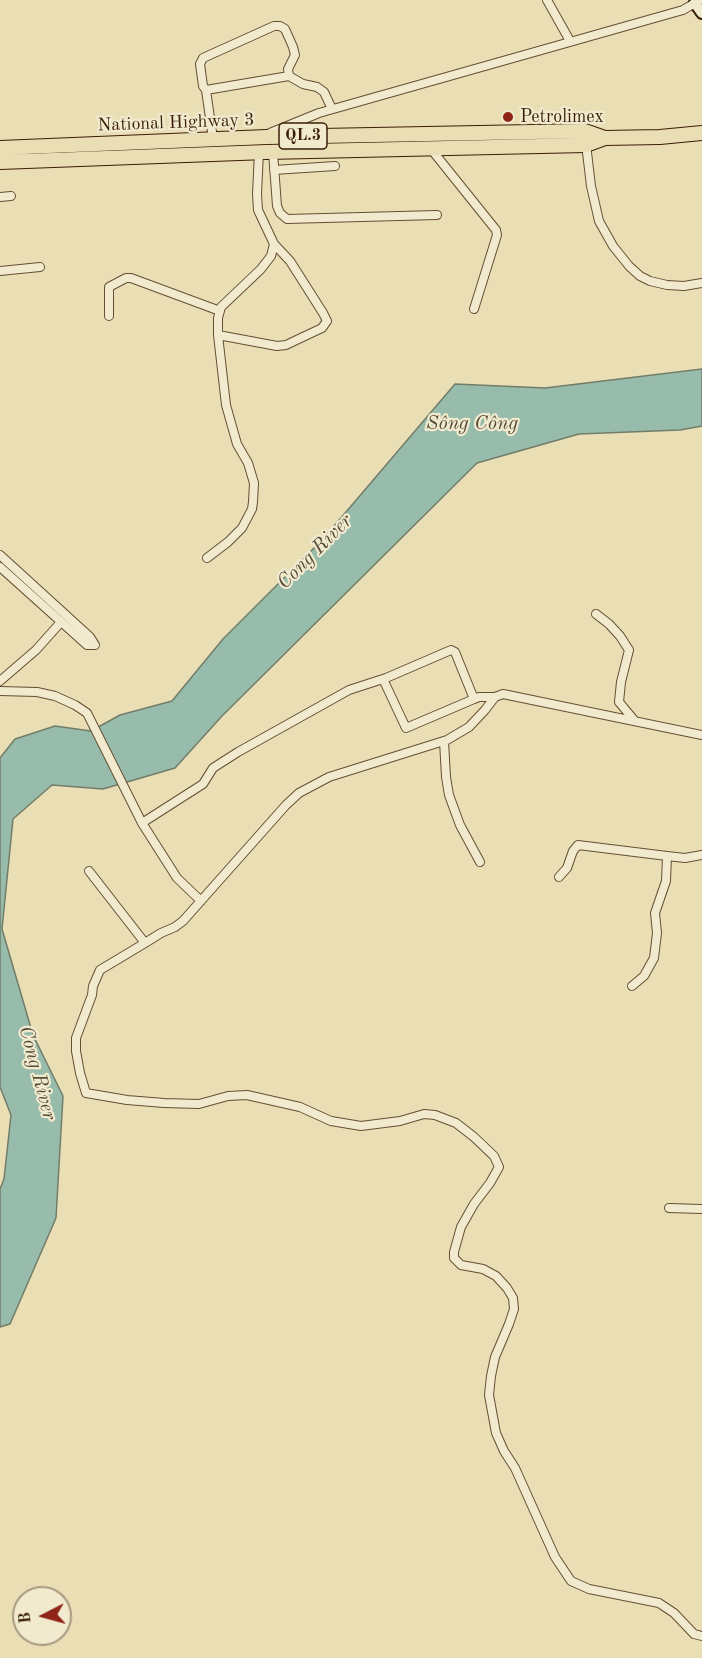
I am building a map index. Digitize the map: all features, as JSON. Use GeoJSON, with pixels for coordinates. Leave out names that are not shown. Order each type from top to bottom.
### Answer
{"type":"FeatureCollection","features":[{"type":"Feature","properties":{"kind":"highway","name":"National Highway 3"},"geometry":{"type":"LineString","coordinates":[[0,148],[267,137],[585,130],[605,138]]}},
{"type":"Feature","properties":{"kind":"highway","name":"National Highway 3"},"geometry":{"type":"LineString","coordinates":[[0,162],[266,152],[586,145],[605,138],[660,137],[702,133]]}},
{"type":"Feature","properties":{"kind":"highway"},"geometry":{"type":"LineString","coordinates":[[266,152],[267,137]]}},
{"type":"Feature","properties":{"kind":"main road"},"geometry":{"type":"LineString","coordinates":[[697,1],[702,13]]}},
{"type":"Feature","properties":{"kind":"street"},"geometry":{"type":"LineString","coordinates":[[547,0],[570,41]]}},
{"type":"Feature","properties":{"kind":"street"},"geometry":{"type":"LineString","coordinates":[[267,137],[288,125],[332,110],[683,10],[697,1]]}},
{"type":"Feature","properties":{"kind":"street"},"geometry":{"type":"LineString","coordinates":[[213,139],[206,90],[200,69],[203,58],[274,26],[280,26],[285,28],[295,55],[288,69],[289,76]]}},
{"type":"Feature","properties":{"kind":"street"},"geometry":{"type":"LineString","coordinates":[[206,90],[289,76],[324,92],[332,110]]}},
{"type":"Feature","properties":{"kind":"street"},"geometry":{"type":"LineString","coordinates":[[585,130],[591,186],[599,221],[613,246],[639,276],[650,281],[684,286],[702,284]]}},
{"type":"Feature","properties":{"kind":"street"},"geometry":{"type":"LineString","coordinates":[[431,148],[496,230],[497,235],[474,309]]}},
{"type":"Feature","properties":{"kind":"street"},"geometry":{"type":"LineString","coordinates":[[266,152],[274,170],[277,206],[280,213],[287,219],[437,215]]}},
{"type":"Feature","properties":{"kind":"street"},"geometry":{"type":"LineString","coordinates":[[218,335],[277,346],[286,345],[322,328],[327,321],[290,261],[274,244],[258,210],[256,194],[266,152]]}},
{"type":"Feature","properties":{"kind":"street"},"geometry":{"type":"LineString","coordinates":[[274,170],[335,166]]}},
{"type":"Feature","properties":{"kind":"street"},"geometry":{"type":"LineString","coordinates":[[0,197],[11,196]]}},
{"type":"Feature","properties":{"kind":"street"},"geometry":{"type":"LineString","coordinates":[[207,558],[242,528],[252,508],[254,483],[248,463],[237,444],[225,401],[218,335],[220,311],[221,307],[261,269],[271,256],[274,244]]}},
{"type":"Feature","properties":{"kind":"street"},"geometry":{"type":"LineString","coordinates":[[0,271],[40,267]]}},
{"type":"Feature","properties":{"kind":"street"},"geometry":{"type":"LineString","coordinates":[[109,316],[109,287],[126,278],[220,311]]}},
{"type":"Feature","properties":{"kind":"street"},"geometry":{"type":"LineString","coordinates":[[0,555],[90,637],[95,645],[87,645],[0,567]]}},
{"type":"Feature","properties":{"kind":"street"},"geometry":{"type":"LineString","coordinates":[[596,614],[620,636],[629,650],[619,702],[635,721]]}},
{"type":"Feature","properties":{"kind":"street"},"geometry":{"type":"LineString","coordinates":[[0,681],[36,650],[61,622]]}},
{"type":"Feature","properties":{"kind":"street"},"geometry":{"type":"LineString","coordinates":[[142,823],[203,784],[213,768],[349,690],[383,679],[454,650],[474,699]]}},
{"type":"Feature","properties":{"kind":"street"},"geometry":{"type":"LineString","coordinates":[[383,679],[406,728],[479,697],[495,697],[503,694],[702,735]]}},
{"type":"Feature","properties":{"kind":"street"},"geometry":{"type":"LineString","coordinates":[[0,691],[37,692],[55,696],[87,713],[142,823],[177,878],[201,901]]}},
{"type":"Feature","properties":{"kind":"street"},"geometry":{"type":"LineString","coordinates":[[495,697],[469,727],[444,741],[329,777],[299,793],[183,921],[100,970],[76,1038],[75,1051],[86,1093],[127,1100],[199,1104],[228,1096],[247,1095],[300,1107],[331,1121],[361,1126],[400,1121],[424,1114],[435,1115],[456,1123],[474,1137],[494,1156],[499,1167],[474,1204],[462,1227],[455,1243],[454,1258],[461,1265],[483,1269],[496,1276],[513,1298],[514,1309],[495,1357],[491,1376],[489,1395],[496,1432],[555,1557],[571,1581],[589,1589],[659,1603],[674,1613],[694,1635],[702,1636]]}},
{"type":"Feature","properties":{"kind":"street"},"geometry":{"type":"LineString","coordinates":[[444,741],[449,795],[463,831],[480,862]]}},
{"type":"Feature","properties":{"kind":"street"},"geometry":{"type":"LineString","coordinates":[[560,877],[578,845],[685,858],[702,855]]}},
{"type":"Feature","properties":{"kind":"street"},"geometry":{"type":"LineString","coordinates":[[632,986],[644,976],[654,958],[657,933],[655,913],[666,881],[667,856]]}},
{"type":"Feature","properties":{"kind":"street"},"geometry":{"type":"LineString","coordinates":[[89,871],[144,943]]}},
{"type":"Feature","properties":{"kind":"street"},"geometry":{"type":"LineString","coordinates":[[669,1208],[702,1209]]}},
{"type":"Feature","properties":{"kind":"water","name":"Sông Công"},"geometry":{"type":"Polygon","coordinates":[[[702,369],[702,426],[680,430],[579,434],[477,463],[222,716],[175,768],[103,789],[52,785],[13,819],[2,929],[33,1035],[63,1096],[56,1218],[10,1324],[0,1327],[0,1189],[4,1179],[11,1115],[0,1087],[0,758],[15,739],[55,726],[91,731],[120,715],[172,701],[223,639],[323,539],[455,384],[545,388],[702,369]]]}},
{"type":"Feature","properties":{"kind":"place","name":"Petrolimex"},"geometry":{"type":"Point","coordinates":[508,117]}},
{"type":"Feature","properties":{"kind":"water label","name":"Cong River"},"geometry":{"type":"Point","coordinates":[315,552]}},
{"type":"Feature","properties":{"kind":"water label","name":"Cong River"},"geometry":{"type":"Point","coordinates":[37,1073]}}]}
